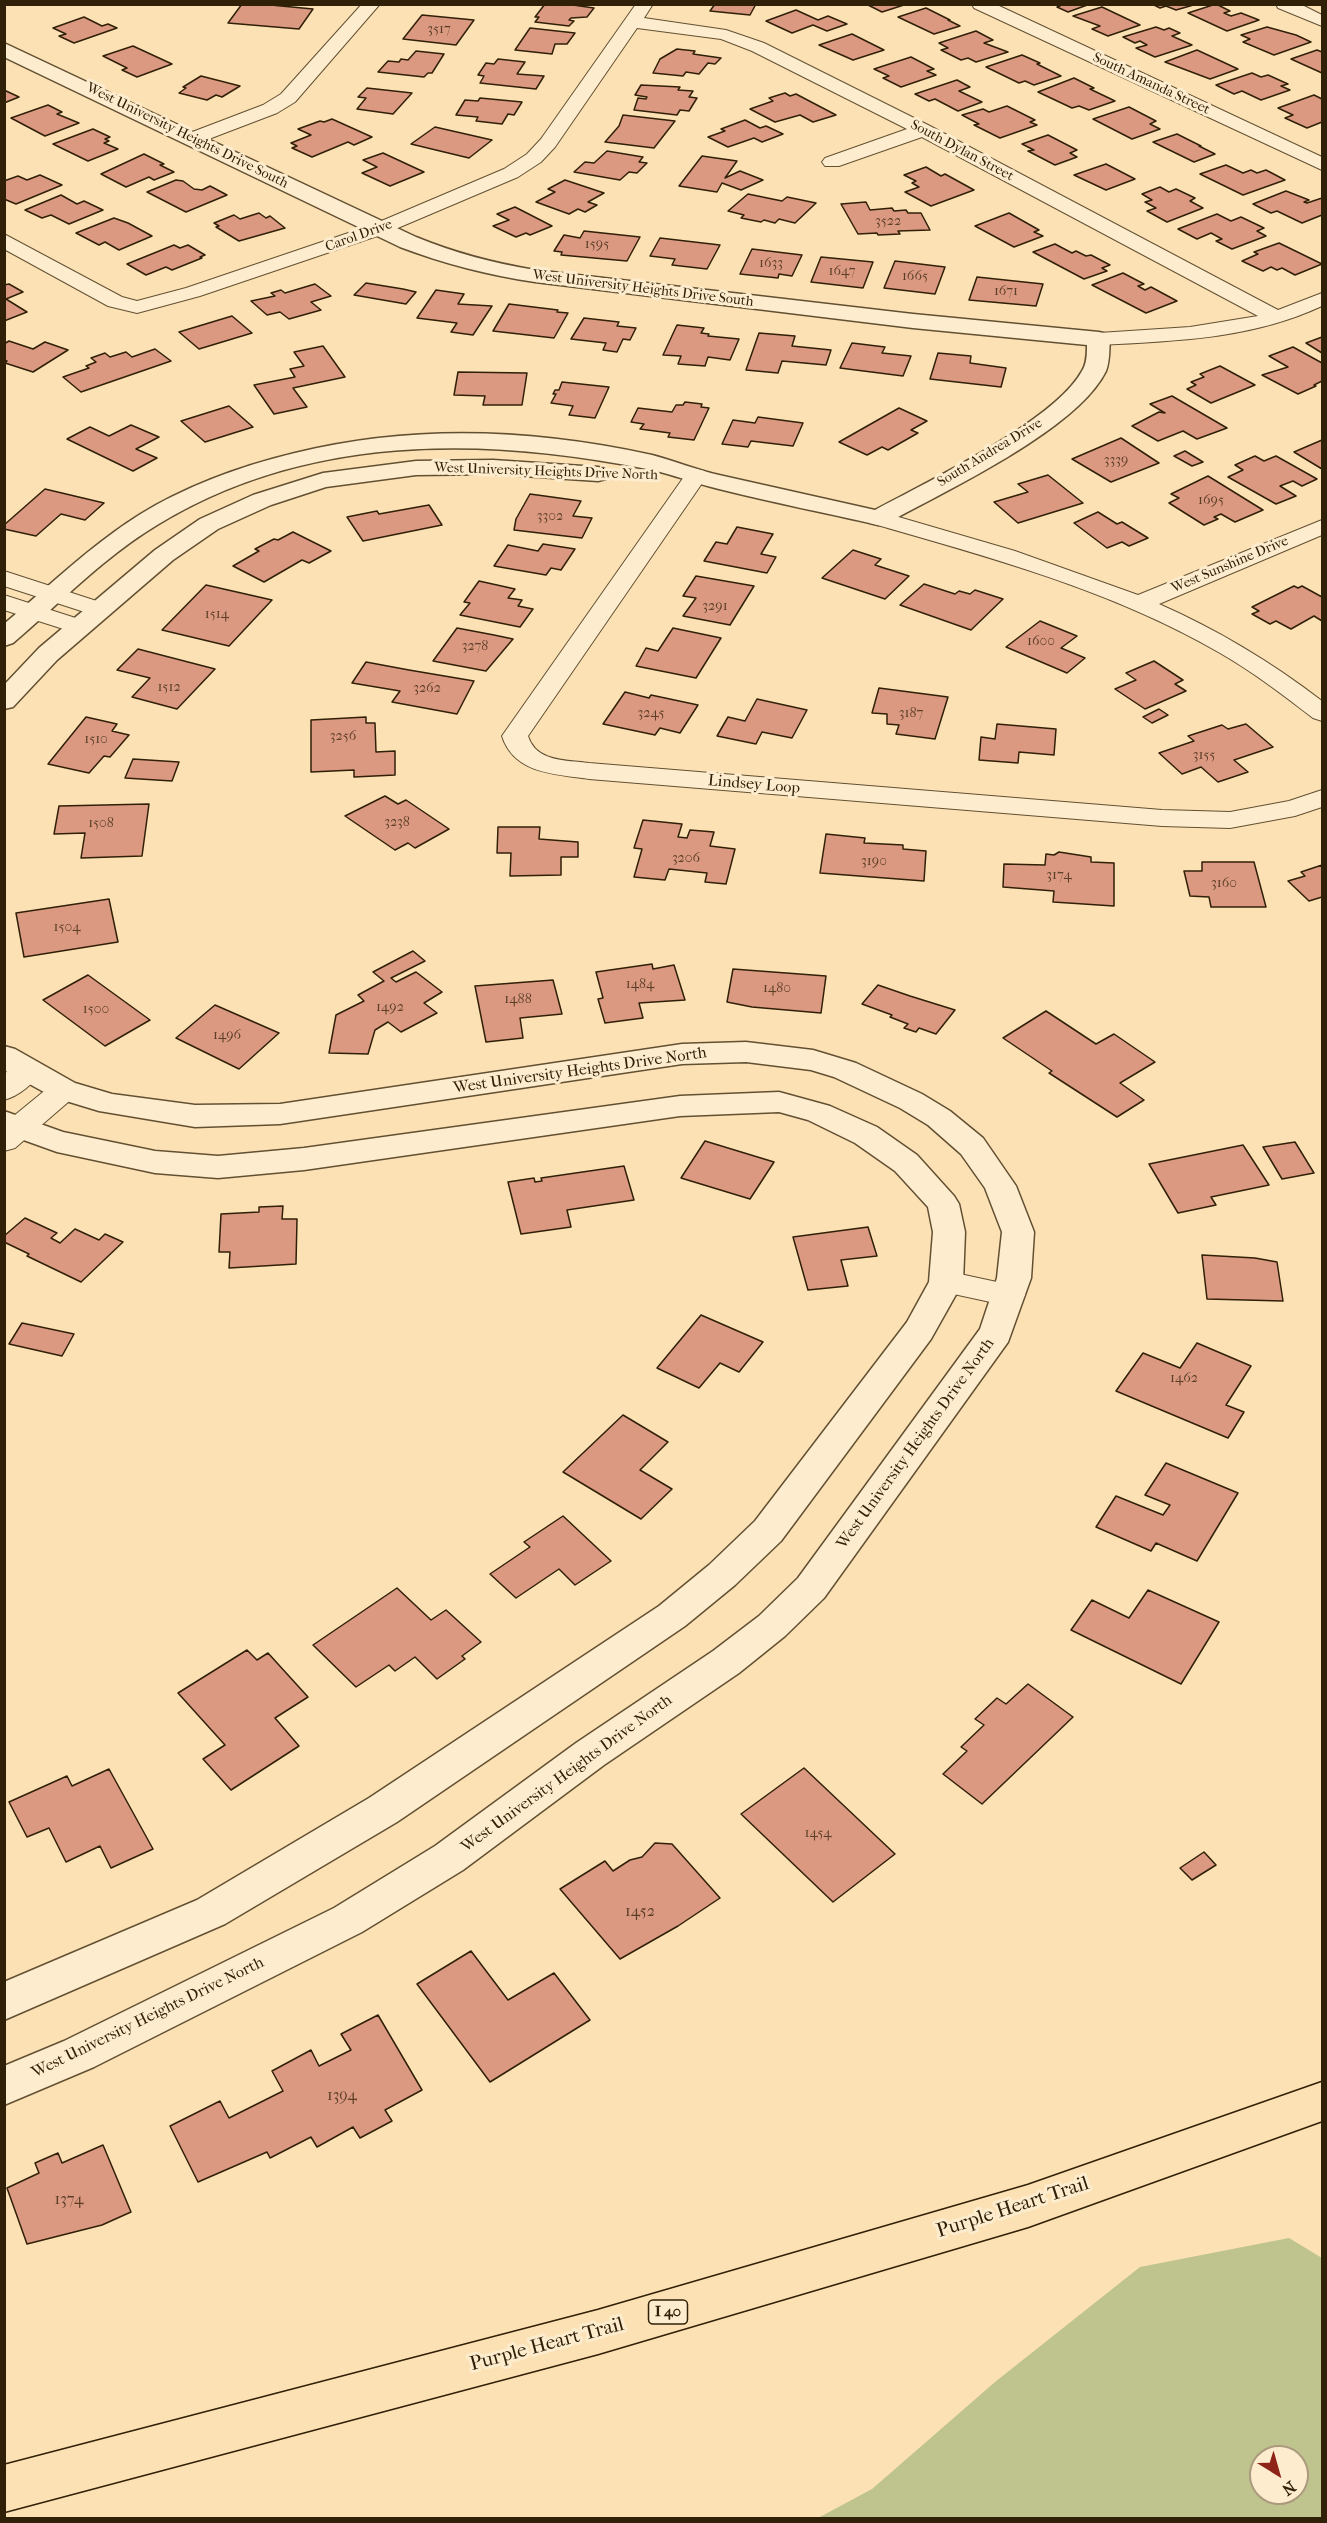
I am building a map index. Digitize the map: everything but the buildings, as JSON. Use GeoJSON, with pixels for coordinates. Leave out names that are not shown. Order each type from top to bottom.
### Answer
{"type":"FeatureCollection","features":[{"type":"Feature","properties":{"kind":"highway","name":"Purple Heart Trail"},"geometry":{"type":"LineString","coordinates":[[4,2489],[609,2329],[1028,2206],[1323,2102]]}},
{"type":"Feature","properties":{"kind":"street"},"geometry":{"type":"LineString","coordinates":[[194,138],[270,109],[288,98],[372,4]]}},
{"type":"Feature","properties":{"kind":"street","name":"Carol Drive"},"geometry":{"type":"LineString","coordinates":[[4,240],[114,302],[137,307],[193,292],[379,230],[511,173],[534,158],[548,143],[645,4]]}},
{"type":"Feature","properties":{"kind":"street","name":"South Amanda Street"},"geometry":{"type":"LineString","coordinates":[[980,4],[1323,164]]}},
{"type":"Feature","properties":{"kind":"street"},"geometry":{"type":"LineString","coordinates":[[1284,4],[1323,21]]}},
{"type":"Feature","properties":{"kind":"street","name":"South Dylan Street"},"geometry":{"type":"LineString","coordinates":[[633,22],[696,28],[743,41],[923,130],[1278,318]]}},
{"type":"Feature","properties":{"kind":"street","name":"West University Heights Drive South"},"geometry":{"type":"LineString","coordinates":[[10,55],[194,138],[379,230],[448,258],[490,269],[913,321],[1099,339],[1161,336],[1222,329],[1278,318],[1323,299]]}},
{"type":"Feature","properties":{"kind":"street"},"geometry":{"type":"LineString","coordinates":[[832,162],[923,130]]}},
{"type":"Feature","properties":{"kind":"street","name":"South Andrea Drive"},"geometry":{"type":"LineString","coordinates":[[878,518],[1014,442],[1076,398],[1095,370],[1099,339]]}},
{"type":"Feature","properties":{"kind":"street","name":"West University Heights Drive North"},"geometry":{"type":"LineString","coordinates":[[4,638],[132,530],[170,507],[224,482],[278,463],[332,452],[417,441],[449,439],[496,441],[647,462],[696,476],[878,518],[1021,560],[1138,604],[1214,639],[1279,681],[1323,714]]}},
{"type":"Feature","properties":{"kind":"street","name":"West University Heights Drive North"},"geometry":{"type":"LineString","coordinates":[[4,701],[48,654],[164,555],[209,524],[262,500],[323,480],[405,469],[454,466],[636,476],[696,476]]}},
{"type":"Feature","properties":{"kind":"street","name":"Lindsey Loop"},"geometry":{"type":"LineString","coordinates":[[696,476],[515,736],[517,748],[527,758],[554,766],[590,771],[1162,818],[1230,820],[1295,808],[1323,798]]}},
{"type":"Feature","properties":{"kind":"street","name":"West Sunshine Drive"},"geometry":{"type":"LineString","coordinates":[[1138,604],[1323,527]]}},
{"type":"Feature","properties":{"kind":"street"},"geometry":{"type":"LineString","coordinates":[[4,578],[100,610]]}},
{"type":"Feature","properties":{"kind":"street"},"geometry":{"type":"LineString","coordinates":[[4,602],[79,627]]}},
{"type":"Feature","properties":{"kind":"street","name":"West University Heights Drive North"},"geometry":{"type":"LineString","coordinates":[[4,2086],[79,2054],[348,1920],[450,1858],[590,1754],[745,1648],[772,1626],[811,1588],[996,1333],[1014,1278],[1018,1232],[999,1186],[972,1146],[939,1118],[911,1101],[845,1070],[813,1060],[746,1052],[682,1054],[280,1114],[195,1116],[110,1104],[64,1090],[16,1063]]}},
{"type":"Feature","properties":{"kind":"street"},"geometry":{"type":"LineString","coordinates":[[4,1090],[16,1063]]}},
{"type":"Feature","properties":{"kind":"street"},"geometry":{"type":"LineString","coordinates":[[10,1130],[64,1090]]}},
{"type":"Feature","properties":{"kind":"street"},"geometry":{"type":"LineString","coordinates":[[4,2002],[211,1912],[383,1810],[672,1616],[722,1575],[768,1531],[919,1330],[946,1282],[950,1232],[943,1204],[906,1163],[866,1135],[819,1113],[779,1102],[680,1106],[304,1159],[218,1167],[155,1162],[10,1130]]}},
{"type":"Feature","properties":{"kind":"street"},"geometry":{"type":"LineString","coordinates":[[946,1282],[1009,1295]]}},
{"type":"Feature","properties":{"kind":"green space"},"geometry":{"type":"Polygon","coordinates":[[[1289,2238],[1322,2258],[1322,2518],[818,2518],[872,2489],[995,2382],[1140,2267],[1289,2238]]]}}]}
